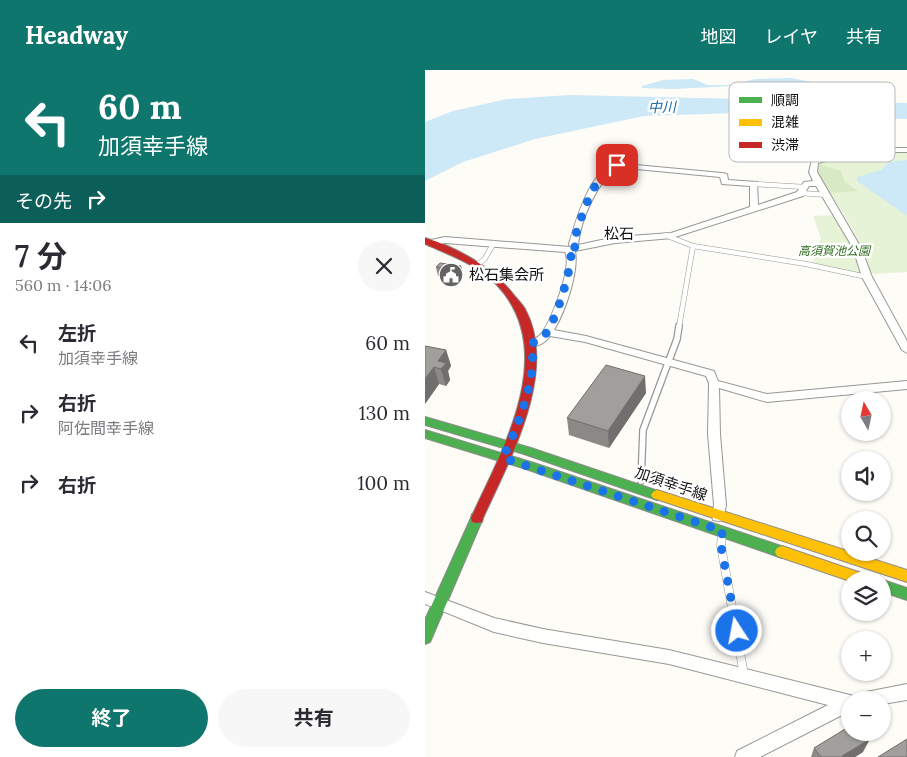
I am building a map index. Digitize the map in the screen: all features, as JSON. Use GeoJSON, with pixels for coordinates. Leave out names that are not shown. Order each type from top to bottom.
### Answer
{"type":"FeatureCollection","features":[{"type":"Feature","properties":{"kind":"main road"},"geometry":{"type":"LineString","coordinates":[[425,637],[521,413],[530,384],[533,364],[532,343],[525,317],[513,298],[499,282],[476,265],[427,242]]}},
{"type":"Feature","properties":{"kind":"main road","name":"加須幸手線"},"geometry":{"type":"LineString","coordinates":[[425,422],[508,445],[717,516],[907,576]]}},
{"type":"Feature","properties":{"kind":"main road","name":"加須幸手線"},"geometry":{"type":"LineString","coordinates":[[425,434],[503,458],[841,572]]}},
{"type":"Feature","properties":{"kind":"main road"},"geometry":{"type":"LineString","coordinates":[[891,589],[907,594]]}},
{"type":"Feature","properties":{"kind":"street"},"geometry":{"type":"LineString","coordinates":[[815,162],[813,172],[818,183],[827,195],[857,248],[867,277],[907,350]]}},
{"type":"Feature","properties":{"kind":"street"},"geometry":{"type":"LineString","coordinates":[[532,343],[540,341],[547,332],[569,279],[571,249],[590,196],[604,174],[614,165],[722,175],[725,176],[725,182],[753,184],[755,208]]}},
{"type":"Feature","properties":{"kind":"street"},"geometry":{"type":"LineString","coordinates":[[427,242],[445,240],[571,249],[641,236],[665,235],[755,208],[803,190],[807,184],[818,183]]}},
{"type":"Feature","properties":{"kind":"street"},"geometry":{"type":"LineString","coordinates":[[547,332],[586,339],[710,374],[714,384],[714,434],[720,505],[717,516]]}},
{"type":"Feature","properties":{"kind":"street"},"geometry":{"type":"LineString","coordinates":[[714,384],[767,398],[907,385]]}},
{"type":"Feature","properties":{"kind":"street"},"geometry":{"type":"LineString","coordinates":[[425,598],[440,603],[461,614],[494,625],[543,636],[669,657],[841,701]]}},
{"type":"Feature","properties":{"kind":"street"},"geometry":{"type":"LineString","coordinates":[[891,695],[907,692]]}},
{"type":"Feature","properties":{"kind":"street"},"geometry":{"type":"LineString","coordinates":[[743,757],[841,707]]}},
{"type":"Feature","properties":{"kind":"lane"},"geometry":{"type":"LineString","coordinates":[[753,184],[827,195]]}},
{"type":"Feature","properties":{"kind":"lane"},"geometry":{"type":"LineString","coordinates":[[665,235],[693,246],[806,264],[867,277]]}},
{"type":"Feature","properties":{"kind":"lane"},"geometry":{"type":"LineString","coordinates":[[476,265],[484,260],[494,243]]}},
{"type":"Feature","properties":{"kind":"lane"},"geometry":{"type":"LineString","coordinates":[[641,481],[643,430],[677,339],[693,246]]}},
{"type":"Feature","properties":{"kind":"lane"},"geometry":{"type":"LineString","coordinates":[[723,531],[720,539],[721,546],[744,675]]}},
{"type":"Feature","properties":{"kind":"green space","name":"高須賀池公園"},"geometry":{"type":"Polygon","coordinates":[[[895,151],[907,151],[907,272],[874,274],[870,272],[848,221],[817,174],[820,162],[895,162],[895,151]]]}},
{"type":"Feature","properties":{"kind":"green space"},"geometry":{"type":"Polygon","coordinates":[[[819,164],[841,171],[845,182],[857,191],[831,193],[817,174],[819,164]]]}},
{"type":"Feature","properties":{"kind":"green space","name":"高須賀池公園"},"geometry":{"type":"Polygon","coordinates":[[[833,215],[855,253],[858,274],[812,265],[821,238],[813,216],[833,215]]]}},
{"type":"Feature","properties":{"kind":"water"},"geometry":{"type":"Polygon","coordinates":[[[791,78],[813,82],[742,82],[756,79],[791,78]]]}},
{"type":"Feature","properties":{"kind":"water"},"geometry":{"type":"Polygon","coordinates":[[[693,79],[708,85],[729,86],[673,89],[642,88],[642,86],[663,80],[693,79]]]}},
{"type":"Feature","properties":{"kind":"water","name":"中川"},"geometry":{"type":"Polygon","coordinates":[[[570,95],[729,99],[729,113],[644,116],[535,139],[463,162],[425,181],[425,122],[453,111],[507,99],[570,95]]]}},
{"type":"Feature","properties":{"kind":"water"},"geometry":{"type":"Polygon","coordinates":[[[895,103],[907,103],[907,119],[895,119],[895,103]]]}},
{"type":"Feature","properties":{"kind":"water"},"geometry":{"type":"Polygon","coordinates":[[[907,160],[907,216],[857,181],[857,177],[881,170],[889,162],[907,160]]]}},
{"type":"Feature","properties":{"kind":"building"},"geometry":{"type":"Polygon","coordinates":[[[440,263],[461,266],[457,270],[436,267],[440,263]]]}},
{"type":"Feature","properties":{"kind":"building"},"geometry":{"type":"Polygon","coordinates":[[[425,346],[446,350],[438,361],[446,363],[441,369],[434,367],[425,379],[425,346]]]}},
{"type":"Feature","properties":{"kind":"building"},"geometry":{"type":"Polygon","coordinates":[[[606,365],[645,376],[608,431],[567,418],[606,365]]]}},
{"type":"Feature","properties":{"kind":"building"},"geometry":{"type":"Polygon","coordinates":[[[841,732],[841,741],[867,741],[843,757],[821,757],[814,748],[841,732]]]}},
{"type":"Feature","properties":{"kind":"building"},"geometry":{"type":"Polygon","coordinates":[[[907,739],[907,757],[878,757],[907,739]]]}},
{"type":"Feature","properties":{"kind":"traffic: fast"},"geometry":{"type":"LineString","coordinates":[[425,421],[527,451],[657,495]]}},
{"type":"Feature","properties":{"kind":"traffic: fast"},"geometry":{"type":"LineString","coordinates":[[425,434],[530,466],[782,552]]}},
{"type":"Feature","properties":{"kind":"traffic: fast"},"geometry":{"type":"LineString","coordinates":[[425,637],[477,518]]}},
{"type":"Feature","properties":{"kind":"traffic: fast"},"geometry":{"type":"LineString","coordinates":[[891,589],[907,594]]}},
{"type":"Feature","properties":{"kind":"traffic: slow"},"geometry":{"type":"LineString","coordinates":[[657,495],[907,576]]}},
{"type":"Feature","properties":{"kind":"traffic: slow"},"geometry":{"type":"LineString","coordinates":[[782,552],[841,572]]}},
{"type":"Feature","properties":{"kind":"traffic: jam"},"geometry":{"type":"LineString","coordinates":[[425,241],[475,264],[501,284],[520,310],[530,338],[530,369],[525,400],[515,431],[477,518]]}},
{"type":"Feature","properties":{"kind":"place","name":"松石集会所"},"geometry":{"type":"Point","coordinates":[451,275]}},
{"type":"Feature","properties":{"kind":"district","name":"松石"},"geometry":{"type":"Point","coordinates":[619,234]}},
{"type":"Feature","properties":{"kind":"route"},"geometry":{"type":"LineString","coordinates":[[617,165],[614,165],[604,174],[590,196],[573,244],[575,247],[567,250],[571,252],[569,279],[547,332],[540,341],[532,343],[532,371],[527,397],[503,458],[723,531],[720,539],[737,631]]}}]}
